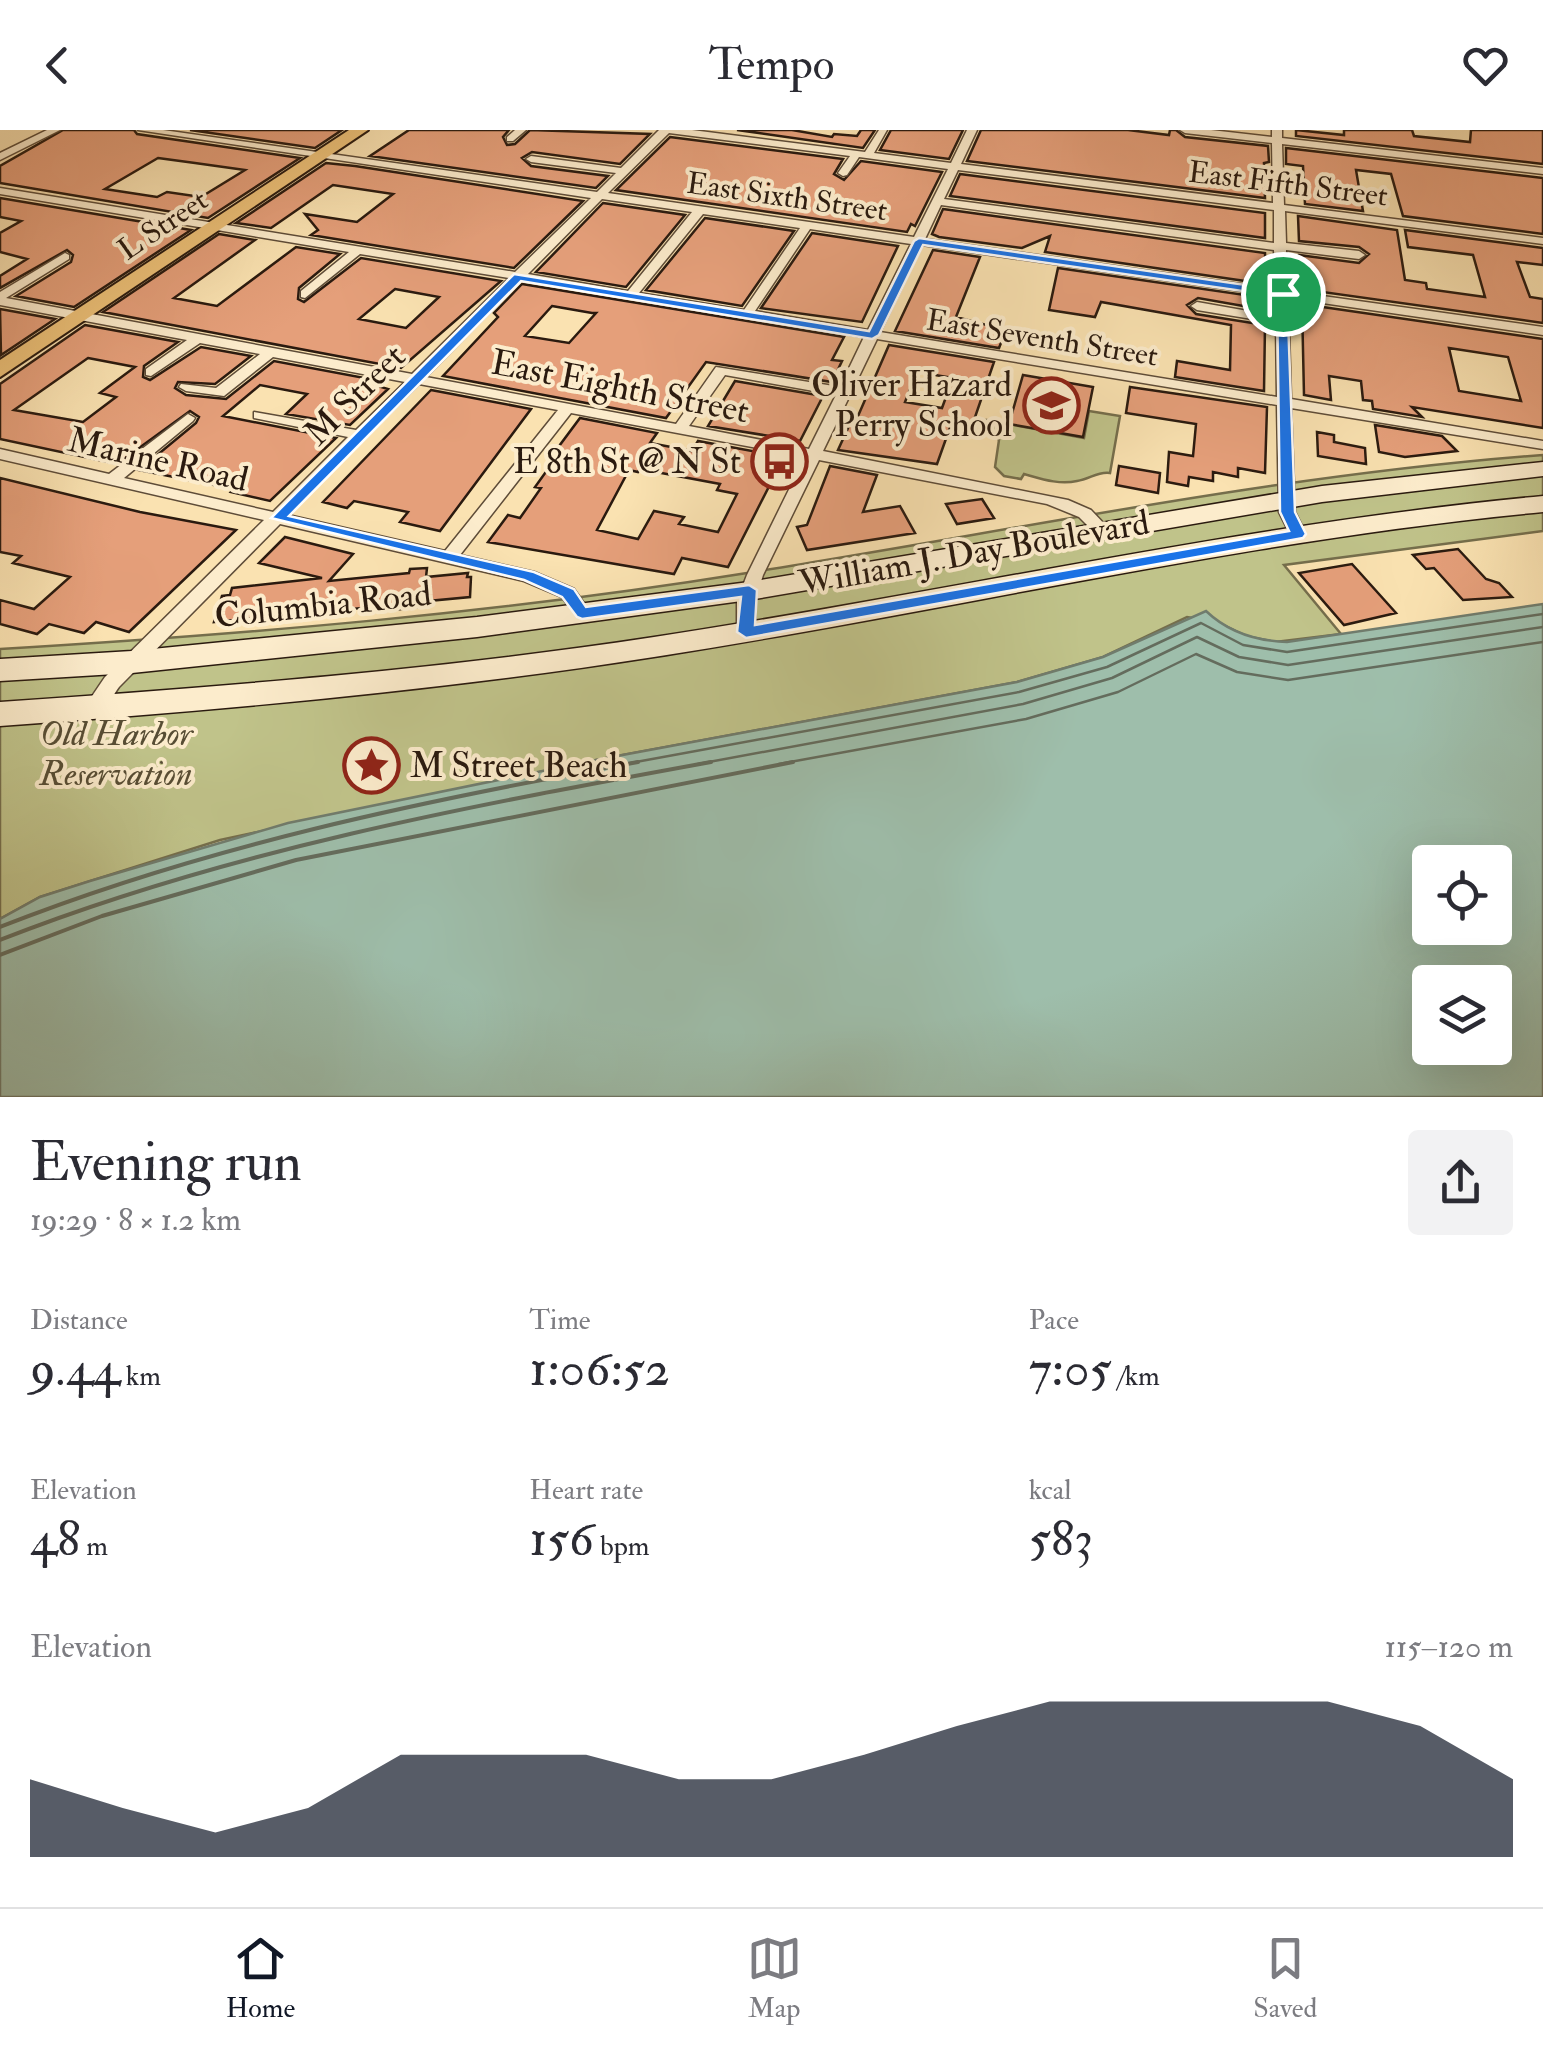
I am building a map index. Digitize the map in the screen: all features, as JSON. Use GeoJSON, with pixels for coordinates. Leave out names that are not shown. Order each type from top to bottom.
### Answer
{"type":"FeatureCollection","features":[{"type":"Feature","properties":{"kind":"main road","name":"L Street"},"geometry":{"type":"LineString","coordinates":[[0,370],[360,130]]}},
{"type":"Feature","properties":{"kind":"main road","name":"Columbia Road"},"geometry":{"type":"LineString","coordinates":[[0,670],[132,662],[582,613],[749,590],[1287,500],[1543,469]]}},
{"type":"Feature","properties":{"kind":"main road","name":"William J. Day Boulevard"},"geometry":{"type":"LineString","coordinates":[[0,714],[432,676],[746,632],[1298,534],[1543,504]]}},
{"type":"Feature","properties":{"kind":"street"},"geometry":{"type":"LineString","coordinates":[[0,158],[56,130]]}},
{"type":"Feature","properties":{"kind":"street","name":"East Sixth Street"},"geometry":{"type":"LineString","coordinates":[[144,130],[1543,331]]}},
{"type":"Feature","properties":{"kind":"street"},"geometry":{"type":"LineString","coordinates":[[510,139],[521,130]]}},
{"type":"Feature","properties":{"kind":"street","name":"East Fifth Street"},"geometry":{"type":"LineString","coordinates":[[667,130],[1543,242]]}},
{"type":"Feature","properties":{"kind":"street","name":"M Street"},"geometry":{"type":"LineString","coordinates":[[94,708],[103,692],[132,662],[667,130]]}},
{"type":"Feature","properties":{"kind":"street"},"geometry":{"type":"LineString","coordinates":[[746,632],[749,590],[972,130]]}},
{"type":"Feature","properties":{"kind":"street"},"geometry":{"type":"LineString","coordinates":[[1185,130],[1277,135],[1543,171]]}},
{"type":"Feature","properties":{"kind":"street"},"geometry":{"type":"LineString","coordinates":[[843,173],[883,131]]}},
{"type":"Feature","properties":{"kind":"street"},"geometry":{"type":"LineString","coordinates":[[1277,135],[1287,500],[1288,518],[1298,534]]}},
{"type":"Feature","properties":{"kind":"street"},"geometry":{"type":"LineString","coordinates":[[530,160],[623,171]]}},
{"type":"Feature","properties":{"kind":"street","name":"East Seventh Street"},"geometry":{"type":"LineString","coordinates":[[0,192],[1543,445]]}},
{"type":"Feature","properties":{"kind":"street"},"geometry":{"type":"LineString","coordinates":[[938,201],[1359,255]]}},
{"type":"Feature","properties":{"kind":"street"},"geometry":{"type":"LineString","coordinates":[[631,295],[700,210]]}},
{"type":"Feature","properties":{"kind":"street"},"geometry":{"type":"LineString","coordinates":[[746,314],[807,225]]}},
{"type":"Feature","properties":{"kind":"street"},"geometry":{"type":"LineString","coordinates":[[305,294],[358,250]]}},
{"type":"Feature","properties":{"kind":"street"},"geometry":{"type":"LineString","coordinates":[[0,299],[65,257]]}},
{"type":"Feature","properties":{"kind":"street","name":"East Eighth Street"},"geometry":{"type":"LineString","coordinates":[[0,299],[1044,499],[1084,514],[1102,530]]}},
{"type":"Feature","properties":{"kind":"street"},"geometry":{"type":"LineString","coordinates":[[1197,306],[1284,321]]}},
{"type":"Feature","properties":{"kind":"street"},"geometry":{"type":"LineString","coordinates":[[151,372],[200,337]]}},
{"type":"Feature","properties":{"kind":"street"},"geometry":{"type":"LineString","coordinates":[[186,387],[219,394],[272,351]]}},
{"type":"Feature","properties":{"kind":"street"},"geometry":{"type":"LineString","coordinates":[[680,429],[722,370],[845,392]]}},
{"type":"Feature","properties":{"kind":"street"},"geometry":{"type":"LineString","coordinates":[[449,557],[567,408]]}},
{"type":"Feature","properties":{"kind":"street"},"geometry":{"type":"LineString","coordinates":[[260,415],[360,435]]}},
{"type":"Feature","properties":{"kind":"street"},"geometry":{"type":"LineString","coordinates":[[112,480],[188,418]]}},
{"type":"Feature","properties":{"kind":"street","name":"Marine Road"},"geometry":{"type":"LineString","coordinates":[[0,454],[449,557],[557,586],[574,597],[582,613]]}},
{"type":"Feature","properties":{"kind":"green space"},"geometry":{"type":"Polygon","coordinates":[[[1089,411],[1120,416],[1110,473],[1064,482],[1024,474],[1021,479],[1004,476],[995,467],[999,440],[988,430],[987,420],[1084,438],[1089,411]]]}},
{"type":"Feature","properties":{"kind":"green space","name":"Old Harbor Reservation"},"geometry":{"type":"Polygon","coordinates":[[[1543,455],[1543,531],[1284,565],[1341,634],[1275,642],[1246,636],[1217,622],[1187,617],[1103,657],[1017,682],[601,759],[220,840],[40,897],[0,919],[0,649],[281,629],[561,600],[1243,490],[1543,455]]]}},
{"type":"Feature","properties":{"kind":"water"},"geometry":{"type":"Polygon","coordinates":[[[1543,604],[1543,1097],[0,1097],[0,919],[40,897],[288,823],[601,759],[1017,682],[1103,657],[1206,611],[1224,625],[1264,640],[1287,642],[1543,604]]]}},
{"type":"Feature","properties":{"kind":"building"},"geometry":{"type":"Polygon","coordinates":[[[63,130],[134,130],[137,134],[300,158],[208,218],[0,183],[0,166],[63,130]],[[158,158],[105,189],[157,197],[167,192],[201,197],[245,170],[158,158]]]}},
{"type":"Feature","properties":{"kind":"building"},"geometry":{"type":"Polygon","coordinates":[[[190,130],[342,130],[315,148],[190,130]]]}},
{"type":"Feature","properties":{"kind":"building"},"geometry":{"type":"Polygon","coordinates":[[[409,130],[509,130],[503,137],[507,145],[515,144],[530,130],[650,134],[620,164],[532,152],[522,158],[531,166],[608,176],[596,188],[370,156],[409,130]]]}},
{"type":"Feature","properties":{"kind":"building"},"geometry":{"type":"Polygon","coordinates":[[[737,130],[792,130],[832,137],[857,136],[861,130],[875,130],[863,148],[737,130]]]}},
{"type":"Feature","properties":{"kind":"building"},"geometry":{"type":"Polygon","coordinates":[[[891,130],[963,130],[949,159],[880,150],[891,130]]]}},
{"type":"Feature","properties":{"kind":"building"},"geometry":{"type":"Polygon","coordinates":[[[981,130],[1128,130],[1169,135],[1170,130],[1176,130],[1185,137],[1268,146],[1269,162],[1264,163],[1265,198],[967,161],[981,130]]]}},
{"type":"Feature","properties":{"kind":"building"},"geometry":{"type":"Polygon","coordinates":[[[1296,130],[1344,135],[1344,130],[1412,130],[1414,136],[1470,142],[1471,130],[1543,130],[1543,164],[1296,136],[1296,130]]]}},
{"type":"Feature","properties":{"kind":"building"},"geometry":{"type":"Polygon","coordinates":[[[670,137],[843,159],[834,174],[844,180],[861,161],[942,172],[915,226],[911,224],[907,232],[616,190],[670,137]]]}},
{"type":"Feature","properties":{"kind":"building"},"geometry":{"type":"Polygon","coordinates":[[[1286,148],[1543,178],[1543,234],[1403,216],[1391,174],[1356,170],[1363,211],[1305,204],[1303,166],[1286,164],[1286,148]]]}},
{"type":"Feature","properties":{"kind":"building"},"geometry":{"type":"Polygon","coordinates":[[[326,163],[583,201],[514,268],[311,235],[318,230],[305,214],[357,222],[393,194],[333,185],[271,228],[236,223],[326,163]]]}},
{"type":"Feature","properties":{"kind":"building"},"geometry":{"type":"Polygon","coordinates":[[[960,174],[1265,213],[1265,238],[950,196],[960,174]]]}},
{"type":"Feature","properties":{"kind":"building"},"geometry":{"type":"Polygon","coordinates":[[[0,198],[191,230],[74,307],[16,296],[71,262],[73,255],[67,250],[0,288],[0,276],[27,259],[0,252],[0,233],[21,221],[0,217],[0,198]]]}},
{"type":"Feature","properties":{"kind":"building"},"geometry":{"type":"Polygon","coordinates":[[[603,203],[685,215],[626,287],[536,272],[603,203]]]}},
{"type":"Feature","properties":{"kind":"building"},"geometry":{"type":"Polygon","coordinates":[[[943,209],[1265,253],[1266,284],[1045,252],[1050,236],[1022,248],[939,237],[932,234],[943,209]]]}},
{"type":"Feature","properties":{"kind":"building"},"geometry":{"type":"Polygon","coordinates":[[[1298,216],[1397,230],[1405,280],[1426,283],[1427,289],[1485,297],[1473,255],[1408,247],[1405,230],[1543,248],[1543,265],[1517,262],[1530,297],[1543,299],[1543,323],[1301,289],[1299,255],[1359,263],[1369,254],[1359,247],[1299,241],[1298,216]]]}},
{"type":"Feature","properties":{"kind":"building"},"geometry":{"type":"Polygon","coordinates":[[[705,218],[794,231],[742,306],[646,290],[705,218]]]}},
{"type":"Feature","properties":{"kind":"building"},"geometry":{"type":"Polygon","coordinates":[[[812,233],[898,246],[862,322],[761,308],[812,233]]]}},
{"type":"Feature","properties":{"kind":"building"},"geometry":{"type":"Polygon","coordinates":[[[219,234],[255,240],[174,298],[217,306],[296,247],[340,254],[299,288],[298,299],[304,302],[361,258],[501,281],[401,368],[103,312],[219,234]],[[395,289],[359,319],[406,328],[439,297],[395,289]]]}},
{"type":"Feature","properties":{"kind":"building"},"geometry":{"type":"Polygon","coordinates":[[[933,250],[980,257],[956,317],[1006,330],[999,348],[895,331],[933,250]]]}},
{"type":"Feature","properties":{"kind":"building"},"geometry":{"type":"Polygon","coordinates":[[[1058,268],[1266,298],[1266,310],[1198,298],[1187,305],[1196,314],[1265,325],[1264,391],[1175,377],[1177,361],[1230,370],[1231,325],[1101,302],[1095,317],[1049,310],[1058,268]]]}},
{"type":"Feature","properties":{"kind":"building"},"geometry":{"type":"Polygon","coordinates":[[[522,284],[844,337],[832,360],[842,361],[832,382],[706,362],[666,418],[443,376],[498,317],[494,313],[522,284]],[[552,306],[525,336],[569,343],[596,313],[552,306]]]}},
{"type":"Feature","properties":{"kind":"building"},"geometry":{"type":"Polygon","coordinates":[[[1302,304],[1543,339],[1543,428],[1412,407],[1422,417],[1373,409],[1372,401],[1363,400],[1361,381],[1329,376],[1331,400],[1304,395],[1302,304]],[[1449,348],[1459,391],[1521,401],[1508,357],[1449,348]]]}},
{"type":"Feature","properties":{"kind":"building"},"geometry":{"type":"Polygon","coordinates":[[[0,309],[55,319],[1,355],[0,309]]]}},
{"type":"Feature","properties":{"kind":"building"},"geometry":{"type":"Polygon","coordinates":[[[85,325],[178,342],[144,366],[143,377],[150,380],[201,347],[251,356],[215,384],[178,382],[175,388],[186,395],[226,399],[274,361],[386,382],[381,387],[388,389],[350,425],[286,414],[307,394],[260,385],[223,416],[336,438],[270,501],[231,492],[234,489],[139,470],[196,423],[199,417],[190,411],[117,464],[0,439],[0,384],[85,325]],[[88,358],[14,410],[83,422],[116,397],[100,393],[135,367],[88,358]]]}},
{"type":"Feature","properties":{"kind":"building"},"geometry":{"type":"Polygon","coordinates":[[[889,345],[994,362],[973,423],[953,419],[937,464],[838,450],[854,415],[858,416],[889,345]],[[917,372],[905,402],[942,408],[953,378],[917,372]]]}},
{"type":"Feature","properties":{"kind":"building","name":"Oliver Hazard Perry School"},"geometry":{"type":"Polygon","coordinates":[[[1023,375],[1093,387],[1083,437],[1009,424],[1023,375]]]}},
{"type":"Feature","properties":{"kind":"building"},"geometry":{"type":"Polygon","coordinates":[[[735,381],[823,396],[800,441],[708,426],[735,381]]]}},
{"type":"Feature","properties":{"kind":"building"},"geometry":{"type":"Polygon","coordinates":[[[1130,387],[1267,407],[1265,473],[1238,468],[1238,477],[1213,472],[1213,481],[1189,477],[1188,486],[1167,482],[1169,452],[1193,456],[1196,424],[1126,413],[1130,387]]]}},
{"type":"Feature","properties":{"kind":"building"},"geometry":{"type":"Polygon","coordinates":[[[431,390],[531,409],[440,531],[400,522],[408,512],[354,501],[347,508],[323,502],[431,390]]]}},
{"type":"Feature","properties":{"kind":"building"},"geometry":{"type":"Polygon","coordinates":[[[580,418],[657,433],[650,443],[692,451],[698,441],[784,457],[728,567],[682,558],[674,574],[488,542],[508,515],[520,518],[541,488],[535,487],[553,462],[548,461],[580,418]],[[629,470],[597,530],[638,539],[654,511],[684,517],[679,524],[718,532],[737,494],[717,490],[720,484],[629,470]]]}},
{"type":"Feature","properties":{"kind":"building"},"geometry":{"type":"Polygon","coordinates":[[[1375,425],[1442,436],[1457,451],[1405,457],[1379,452],[1375,425]]]}},
{"type":"Feature","properties":{"kind":"building"},"geometry":{"type":"Polygon","coordinates":[[[1317,432],[1334,435],[1334,442],[1365,448],[1366,464],[1318,456],[1317,432]]]}},
{"type":"Feature","properties":{"kind":"building"},"geometry":{"type":"Polygon","coordinates":[[[830,466],[877,475],[863,512],[900,506],[915,533],[807,550],[797,527],[807,525],[830,466]]]}},
{"type":"Feature","properties":{"kind":"building"},"geometry":{"type":"Polygon","coordinates":[[[1119,466],[1160,473],[1158,493],[1116,485],[1119,466]]]}},
{"type":"Feature","properties":{"kind":"building"},"geometry":{"type":"Polygon","coordinates":[[[0,478],[140,512],[236,530],[129,632],[96,622],[84,633],[49,624],[37,634],[0,624],[0,600],[34,609],[70,577],[13,563],[21,556],[0,552],[0,478]]]}},
{"type":"Feature","properties":{"kind":"building"},"geometry":{"type":"Polygon","coordinates":[[[982,499],[994,518],[957,524],[946,504],[982,499]]]}},
{"type":"Feature","properties":{"kind":"building"},"geometry":{"type":"Polygon","coordinates":[[[285,537],[353,554],[329,581],[427,568],[426,577],[468,573],[470,597],[418,602],[417,607],[393,610],[393,605],[214,622],[222,596],[230,595],[232,588],[322,578],[259,563],[285,537]]]}},
{"type":"Feature","properties":{"kind":"building"},"geometry":{"type":"Polygon","coordinates":[[[1458,549],[1486,579],[1499,583],[1512,597],[1463,600],[1434,568],[1426,569],[1413,555],[1458,549]]]}},
{"type":"Feature","properties":{"kind":"building"},"geometry":{"type":"Polygon","coordinates":[[[1352,564],[1396,613],[1344,625],[1299,573],[1352,564]]]}},
{"type":"Feature","properties":{"kind":"place","name":"Oliver Hazard Perry School"},"geometry":{"type":"Point","coordinates":[1051,405]}},
{"type":"Feature","properties":{"kind":"place","name":"E 8th St @ N St"},"geometry":{"type":"Point","coordinates":[780,462]}},
{"type":"Feature","properties":{"kind":"place","name":"M Street Beach"},"geometry":{"type":"Point","coordinates":[371,766]}},
{"type":"Feature","properties":{"kind":"route"},"geometry":{"type":"LineString","coordinates":[[919,241],[1283,294],[1288,518],[1298,534],[746,632],[749,590],[582,613],[574,597],[528,576],[278,518],[518,277],[872,335],[919,241]]}}]}
